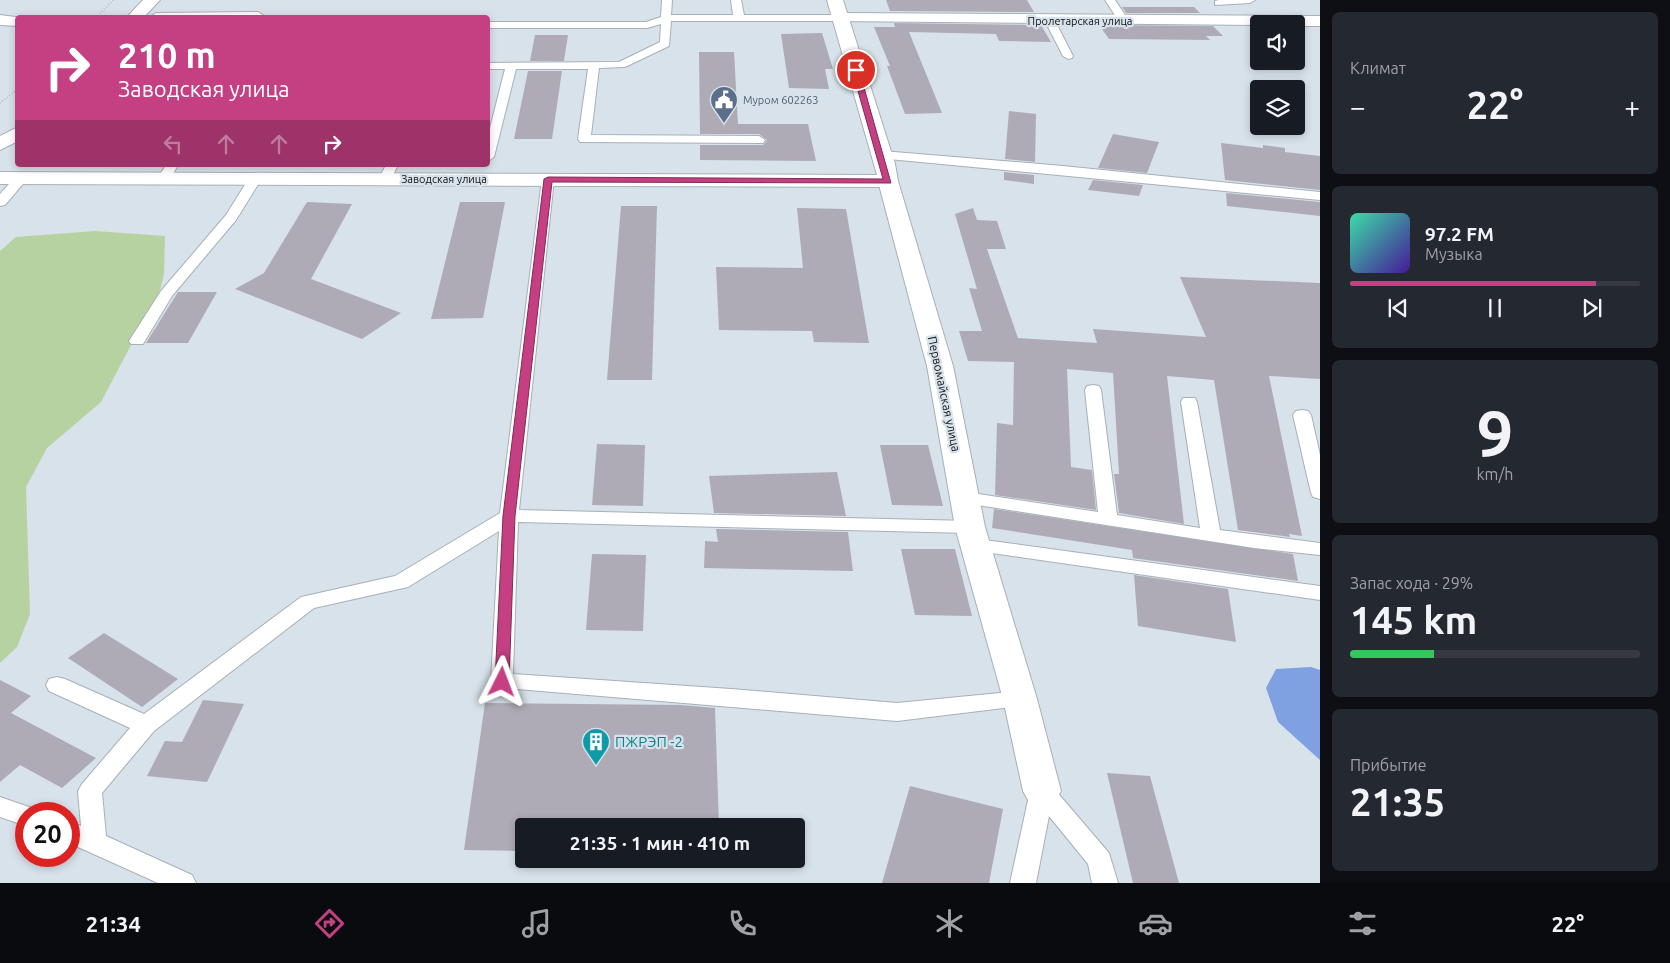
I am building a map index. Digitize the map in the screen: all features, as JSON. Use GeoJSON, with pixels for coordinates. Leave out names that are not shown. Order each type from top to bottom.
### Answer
{"type":"FeatureCollection","features":[{"type":"Feature","properties":{"kind":"street"},"geometry":{"type":"LineString","coordinates":[[137,15],[152,0]]}},
{"type":"Feature","properties":{"kind":"street","name":"Первомайская улица"},"geometry":{"type":"LineString","coordinates":[[835,0],[885,168],[940,366],[974,536],[1020,699],[1042,791]]}},
{"type":"Feature","properties":{"kind":"street"},"geometry":{"type":"LineString","coordinates":[[1217,1],[1237,21]]}},
{"type":"Feature","properties":{"kind":"street","name":"Пролетарская улица"},"geometry":{"type":"LineString","coordinates":[[840,18],[1050,21],[1320,21]]}},
{"type":"Feature","properties":{"kind":"street"},"geometry":{"type":"LineString","coordinates":[[0,20],[15,21]]}},
{"type":"Feature","properties":{"kind":"street"},"geometry":{"type":"LineString","coordinates":[[0,144],[15,135]]}},
{"type":"Feature","properties":{"kind":"street","name":"Заводская улица"},"geometry":{"type":"LineString","coordinates":[[490,163],[548,179],[885,168]]}},
{"type":"Feature","properties":{"kind":"street","name":"Заводская улица"},"geometry":{"type":"LineString","coordinates":[[0,178],[168,172],[256,178],[388,172],[437,167]]}},
{"type":"Feature","properties":{"kind":"lane"},"geometry":{"type":"LineString","coordinates":[[490,66],[621,65],[665,44],[668,18],[667,0]]}},
{"type":"Feature","properties":{"kind":"lane"},"geometry":{"type":"LineString","coordinates":[[736,0],[739,18]]}},
{"type":"Feature","properties":{"kind":"lane"},"geometry":{"type":"LineString","coordinates":[[1110,0],[1124,21]]}},
{"type":"Feature","properties":{"kind":"lane"},"geometry":{"type":"LineString","coordinates":[[1217,1],[1250,0]]}},
{"type":"Feature","properties":{"kind":"lane"},"geometry":{"type":"LineString","coordinates":[[490,25],[647,25],[668,18],[840,18]]}},
{"type":"Feature","properties":{"kind":"lane"},"geometry":{"type":"LineString","coordinates":[[1050,21],[1068,56]]}},
{"type":"Feature","properties":{"kind":"lane"},"geometry":{"type":"LineString","coordinates":[[490,147],[512,65]]}},
{"type":"Feature","properties":{"kind":"lane"},"geometry":{"type":"LineString","coordinates":[[594,65],[584,139],[759,140]]}},
{"type":"Feature","properties":{"kind":"lane"},"geometry":{"type":"LineString","coordinates":[[885,168],[1062,170],[1320,196]]}},
{"type":"Feature","properties":{"kind":"lane"},"geometry":{"type":"LineString","coordinates":[[0,202],[22,178]]}},
{"type":"Feature","properties":{"kind":"lane"},"geometry":{"type":"LineString","coordinates":[[137,341],[166,294],[231,218],[256,178]]}},
{"type":"Feature","properties":{"kind":"lane"},"geometry":{"type":"LineString","coordinates":[[548,179],[509,516],[502,682],[731,697],[898,712],[1020,699]]}},
{"type":"Feature","properties":{"kind":"lane"},"geometry":{"type":"LineString","coordinates":[[1093,390],[1108,518]]}},
{"type":"Feature","properties":{"kind":"lane"},"geometry":{"type":"LineString","coordinates":[[1189,402],[1211,535]]}},
{"type":"Feature","properties":{"kind":"lane"},"geometry":{"type":"LineString","coordinates":[[1302,415],[1320,493]]}},
{"type":"Feature","properties":{"kind":"lane"},"geometry":{"type":"LineString","coordinates":[[965,498],[1211,535],[1320,549]]}},
{"type":"Feature","properties":{"kind":"lane"},"geometry":{"type":"LineString","coordinates":[[94,842],[90,792],[146,725],[308,602],[401,582],[509,516],[974,536],[1320,593]]}},
{"type":"Feature","properties":{"kind":"lane"},"geometry":{"type":"LineString","coordinates":[[57,685],[146,725]]}},
{"type":"Feature","properties":{"kind":"lane"},"geometry":{"type":"LineString","coordinates":[[1023,883],[1042,791]]}},
{"type":"Feature","properties":{"kind":"lane"},"geometry":{"type":"LineString","coordinates":[[1042,791],[1100,860],[1105,883]]}},
{"type":"Feature","properties":{"kind":"lane"},"geometry":{"type":"LineString","coordinates":[[0,806],[15,812]]}},
{"type":"Feature","properties":{"kind":"lane"},"geometry":{"type":"LineString","coordinates":[[80,836],[183,883]]}},
{"type":"Feature","properties":{"kind":"path"},"geometry":{"type":"LineString","coordinates":[[99,15],[113,0]]}},
{"type":"Feature","properties":{"kind":"path"},"geometry":{"type":"LineString","coordinates":[[0,103],[15,91]]}},
{"type":"Feature","properties":{"kind":"green space"},"geometry":{"type":"Polygon","coordinates":[[[95,231],[165,236],[164,274],[160,290],[101,402],[47,448],[26,487],[30,614],[17,647],[0,663],[0,251],[16,237],[95,231]]]}},
{"type":"Feature","properties":{"kind":"water"},"geometry":{"type":"Polygon","coordinates":[[[1311,667],[1320,670],[1320,760],[1278,722],[1266,688],[1276,669],[1311,667]]]}},
{"type":"Feature","properties":{"kind":"building"},"geometry":{"type":"Polygon","coordinates":[[[886,0],[1027,0],[1034,12],[890,11],[886,0]]]}},
{"type":"Feature","properties":{"kind":"building"},"geometry":{"type":"Polygon","coordinates":[[[1122,7],[1194,7],[1200,13],[1126,13],[1122,7]]]}},
{"type":"Feature","properties":{"kind":"building"},"geometry":{"type":"Polygon","coordinates":[[[894,23],[1041,25],[1051,42],[999,41],[996,34],[909,32],[942,113],[905,114],[887,66],[890,66],[874,27],[895,27],[894,23]]]}},
{"type":"Feature","properties":{"kind":"building"},"geometry":{"type":"Polygon","coordinates":[[[1099,25],[1213,26],[1223,36],[1206,36],[1210,40],[1109,39],[1099,25]]]}},
{"type":"Feature","properties":{"kind":"building"},"geometry":{"type":"Polygon","coordinates":[[[822,33],[833,69],[825,69],[829,89],[789,88],[781,34],[822,33]]]}},
{"type":"Feature","properties":{"kind":"building"},"geometry":{"type":"Polygon","coordinates":[[[535,35],[568,35],[564,61],[530,61],[535,35]]]}},
{"type":"Feature","properties":{"kind":"building"},"geometry":{"type":"Polygon","coordinates":[[[699,52],[734,52],[738,124],[808,124],[816,161],[700,160],[700,145],[763,145],[767,140],[759,134],[700,134],[699,52]]]}},
{"type":"Feature","properties":{"kind":"building"},"geometry":{"type":"Polygon","coordinates":[[[528,71],[562,71],[552,139],[514,139],[528,71]]]}},
{"type":"Feature","properties":{"kind":"building"},"geometry":{"type":"Polygon","coordinates":[[[1009,111],[1036,114],[1035,162],[1005,159],[1009,111]]]}},
{"type":"Feature","properties":{"kind":"building"},"geometry":{"type":"Polygon","coordinates":[[[1113,134],[1159,142],[1147,173],[1098,168],[1113,134]]]}},
{"type":"Feature","properties":{"kind":"building"},"geometry":{"type":"Polygon","coordinates":[[[1221,143],[1263,148],[1263,145],[1285,148],[1285,152],[1320,156],[1320,190],[1225,180],[1221,143]]]}},
{"type":"Feature","properties":{"kind":"building"},"geometry":{"type":"Polygon","coordinates":[[[1004,172],[1034,175],[1034,184],[1004,180],[1004,172]]]}},
{"type":"Feature","properties":{"kind":"building"},"geometry":{"type":"Polygon","coordinates":[[[1093,180],[1143,185],[1139,196],[1088,190],[1093,180]]]}},
{"type":"Feature","properties":{"kind":"building"},"geometry":{"type":"Polygon","coordinates":[[[1226,193],[1320,202],[1320,216],[1227,206],[1226,193]]]}},
{"type":"Feature","properties":{"kind":"building"},"geometry":{"type":"Polygon","coordinates":[[[307,202],[352,204],[311,279],[401,313],[362,339],[235,289],[264,273],[307,202]]]}},
{"type":"Feature","properties":{"kind":"building"},"geometry":{"type":"Polygon","coordinates":[[[460,202],[505,202],[483,318],[431,319],[460,202]]]}},
{"type":"Feature","properties":{"kind":"building"},"geometry":{"type":"Polygon","coordinates":[[[621,206],[657,206],[652,380],[607,380],[621,206]]]}},
{"type":"Feature","properties":{"kind":"building"},"geometry":{"type":"Polygon","coordinates":[[[797,208],[846,209],[869,343],[814,342],[812,331],[719,330],[716,267],[803,268],[797,208]]]}},
{"type":"Feature","properties":{"kind":"building"},"geometry":{"type":"Polygon","coordinates":[[[973,208],[977,220],[997,221],[1006,249],[987,249],[1018,338],[1097,343],[1093,329],[1206,337],[1180,277],[1320,283],[1320,379],[1269,376],[1302,536],[1289,534],[1290,537],[1238,530],[1214,380],[1167,376],[1184,524],[1119,513],[1114,474],[1119,474],[1113,373],[1067,369],[1071,467],[1092,470],[1096,510],[995,495],[997,423],[1013,425],[1014,362],[968,361],[959,331],[982,331],[969,288],[977,289],[955,214],[973,208]]]}},
{"type":"Feature","properties":{"kind":"building"},"geometry":{"type":"Polygon","coordinates":[[[178,292],[217,292],[188,343],[146,343],[178,292]]]}},
{"type":"Feature","properties":{"kind":"building"},"geometry":{"type":"Polygon","coordinates":[[[597,444],[645,445],[643,506],[592,505],[597,444]]]}},
{"type":"Feature","properties":{"kind":"building"},"geometry":{"type":"Polygon","coordinates":[[[880,445],[928,445],[943,506],[892,505],[880,445]]]}},
{"type":"Feature","properties":{"kind":"building"},"geometry":{"type":"Polygon","coordinates":[[[837,472],[846,516],[714,513],[709,476],[837,472]]]}},
{"type":"Feature","properties":{"kind":"building"},"geometry":{"type":"Polygon","coordinates":[[[994,509],[1293,554],[1298,581],[1133,558],[1132,550],[992,528],[994,509]]]}},
{"type":"Feature","properties":{"kind":"building"},"geometry":{"type":"Polygon","coordinates":[[[716,529],[848,532],[853,571],[704,568],[705,541],[718,542],[716,529]]]}},
{"type":"Feature","properties":{"kind":"building"},"geometry":{"type":"Polygon","coordinates":[[[901,549],[955,549],[972,616],[915,615],[901,549]]]}},
{"type":"Feature","properties":{"kind":"building"},"geometry":{"type":"Polygon","coordinates":[[[592,554],[646,555],[643,631],[586,630],[592,554]]]}},
{"type":"Feature","properties":{"kind":"building"},"geometry":{"type":"Polygon","coordinates":[[[1134,575],[1228,589],[1236,642],[1138,626],[1134,575]]]}},
{"type":"Feature","properties":{"kind":"building"},"geometry":{"type":"Polygon","coordinates":[[[104,633],[178,679],[142,707],[68,658],[104,633]]]}},
{"type":"Feature","properties":{"kind":"building"},"geometry":{"type":"Polygon","coordinates":[[[0,680],[31,696],[11,713],[96,758],[62,788],[20,765],[0,782],[0,680]]]}},
{"type":"Feature","properties":{"kind":"building"},"geometry":{"type":"Polygon","coordinates":[[[203,700],[244,704],[207,782],[147,776],[165,741],[182,742],[203,700]]]}},
{"type":"Feature","properties":{"kind":"building","name":"ПЖРЭП -2"},"geometry":{"type":"Polygon","coordinates":[[[485,703],[681,705],[715,708],[719,818],[515,818],[515,851],[464,850],[485,703]]]}},
{"type":"Feature","properties":{"kind":"building"},"geometry":{"type":"Polygon","coordinates":[[[1107,773],[1150,776],[1179,883],[1133,883],[1107,773]]]}},
{"type":"Feature","properties":{"kind":"building"},"geometry":{"type":"Polygon","coordinates":[[[910,786],[1003,809],[989,883],[882,883],[910,786]]]}},
{"type":"Feature","properties":{"kind":"place","name":"Муром 602263"},"geometry":{"type":"Point","coordinates":[724,124]}},
{"type":"Feature","properties":{"kind":"place","name":"ПЖРЭП -2"},"geometry":{"type":"Point","coordinates":[596,766]}},
{"type":"Feature","properties":{"kind":"route"},"geometry":{"type":"LineString","coordinates":[[502,682],[509,516],[548,179],[888,182],[856,70]]}}]}
